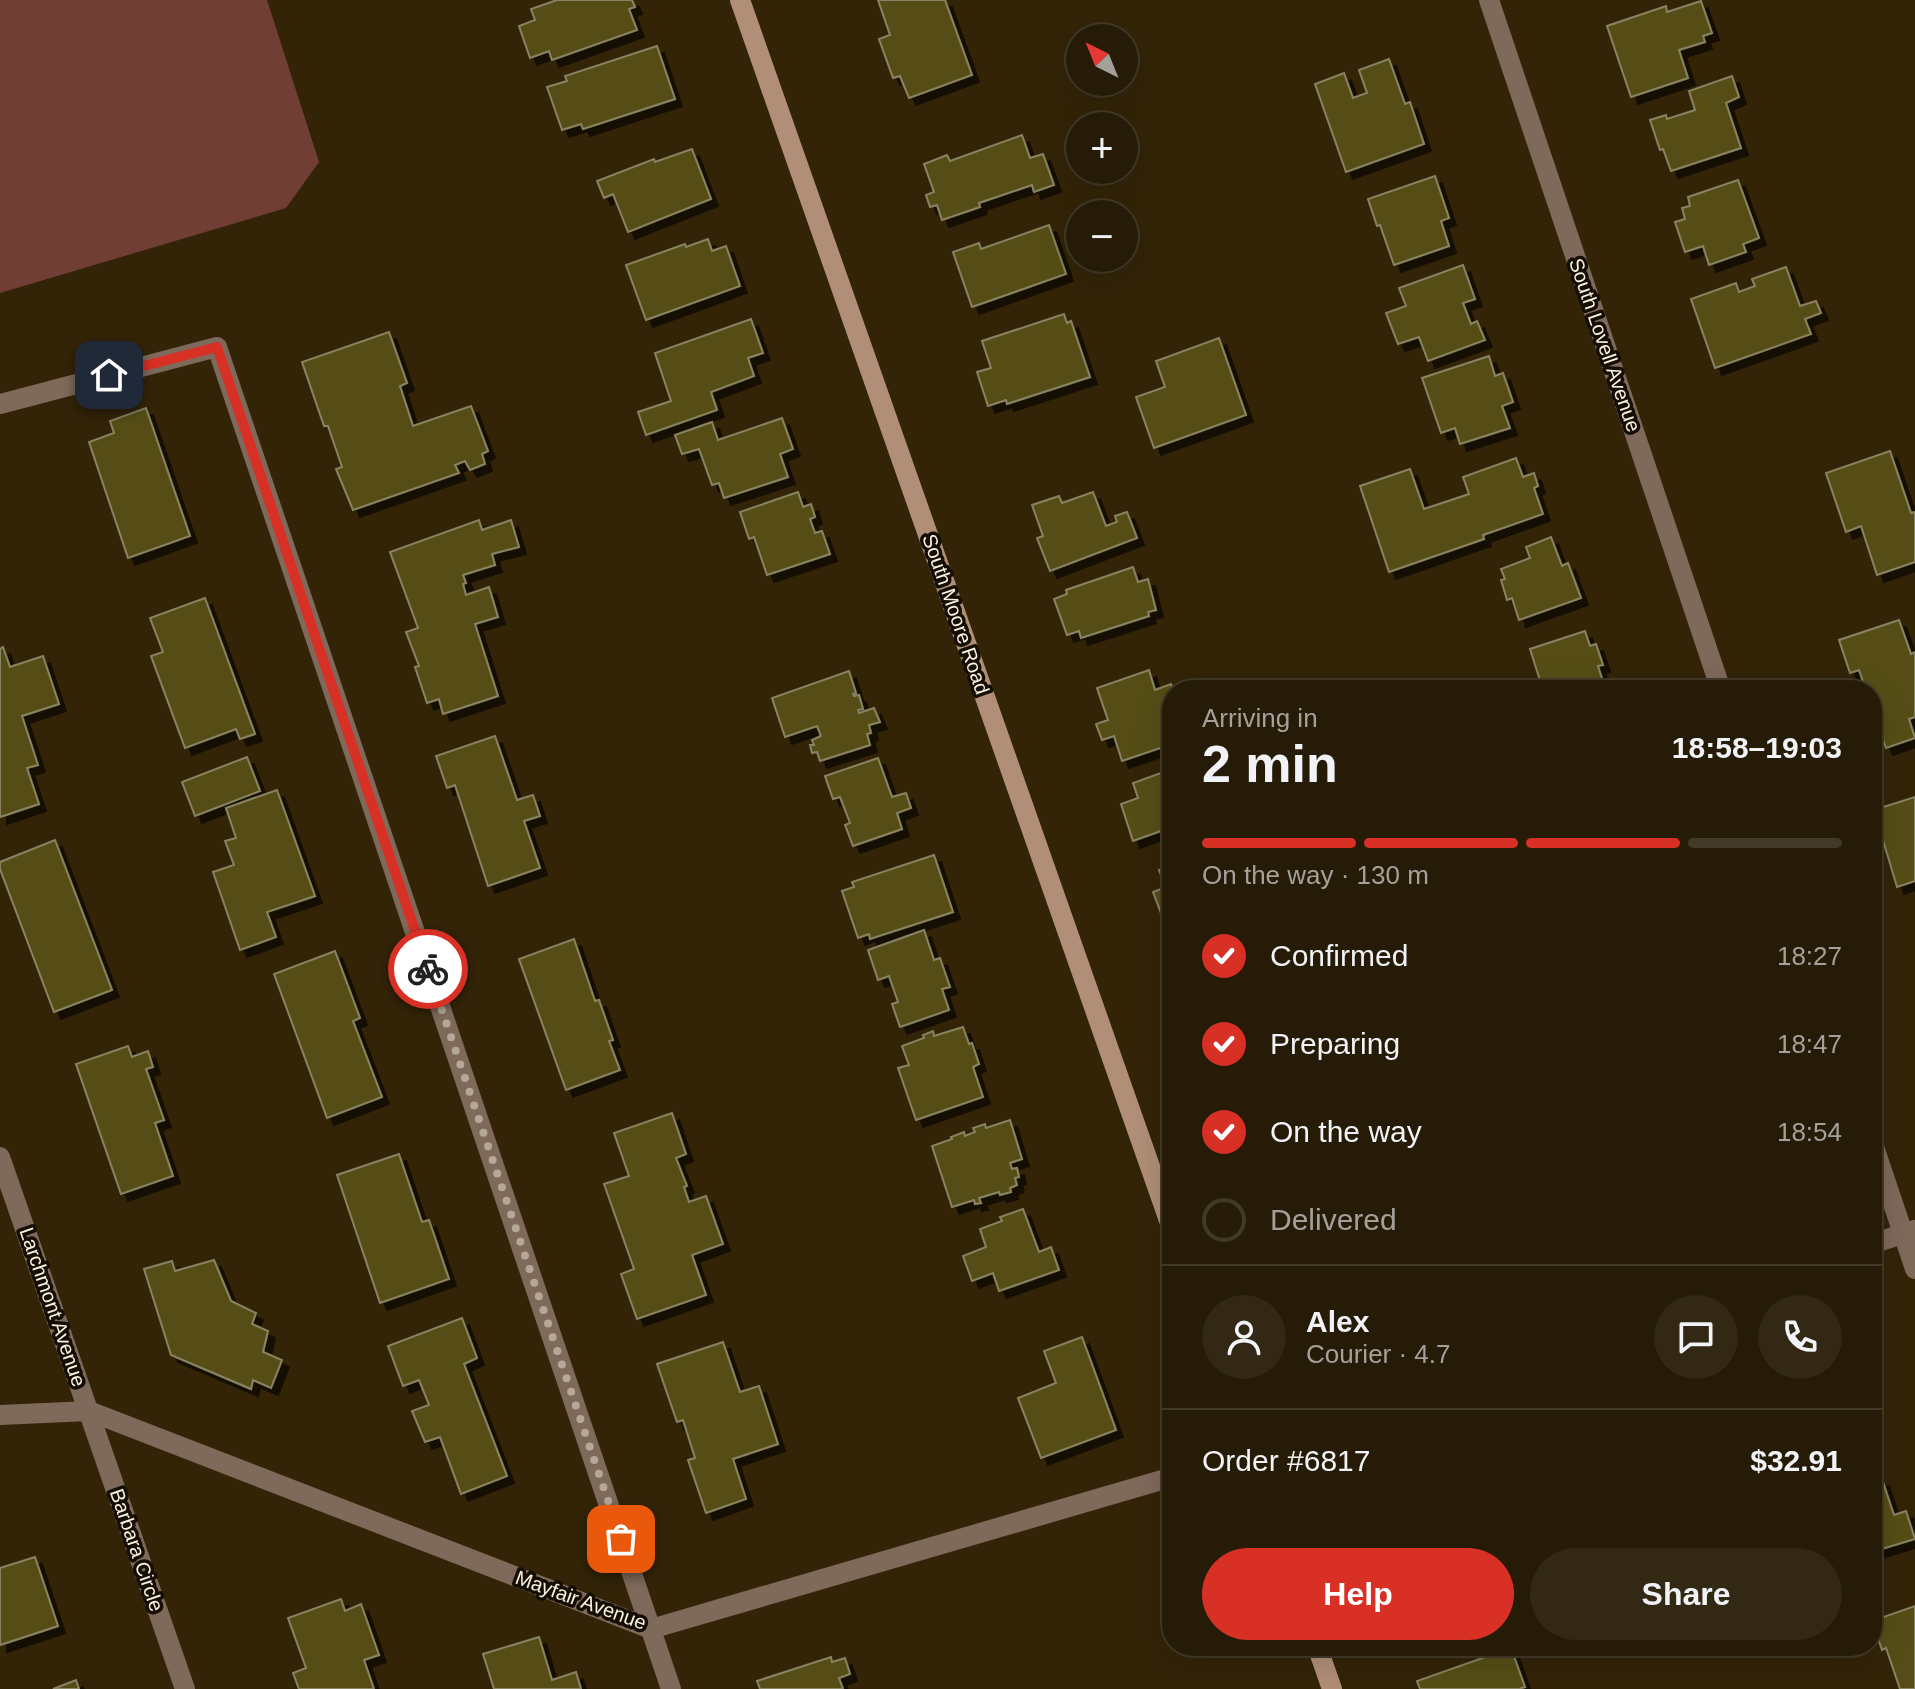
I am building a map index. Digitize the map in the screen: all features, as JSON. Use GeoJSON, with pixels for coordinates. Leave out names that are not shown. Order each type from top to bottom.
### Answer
{"type":"FeatureCollection","features":[{"type":"Feature","properties":{"kind":"main road","name":"South Moore Road"},"geometry":{"type":"LineString","coordinates":[[740,0],[1162,1201]]}},
{"type":"Feature","properties":{"kind":"main road"},"geometry":{"type":"LineString","coordinates":[[1320,1656],[1332,1689]]}},
{"type":"Feature","properties":{"kind":"street","name":"South Lovell Avenue"},"geometry":{"type":"LineString","coordinates":[[1489,0],[1718,680]]}},
{"type":"Feature","properties":{"kind":"street"},"geometry":{"type":"LineString","coordinates":[[0,404],[217,347],[671,1689]]}},
{"type":"Feature","properties":{"kind":"street","name":"Larchmont Avenue"},"geometry":{"type":"LineString","coordinates":[[0,1157],[89,1411]]}},
{"type":"Feature","properties":{"kind":"street"},"geometry":{"type":"LineString","coordinates":[[1882,1165],[1909,1231],[1915,1269]]}},
{"type":"Feature","properties":{"kind":"street"},"geometry":{"type":"LineString","coordinates":[[1882,1240],[1909,1231]]}},
{"type":"Feature","properties":{"kind":"street","name":"Mayfair Avenue"},"geometry":{"type":"LineString","coordinates":[[0,1415],[89,1411],[651,1629],[1162,1480]]}},
{"type":"Feature","properties":{"kind":"street","name":"Barbara Circle"},"geometry":{"type":"LineString","coordinates":[[89,1411],[185,1689]]}},
{"type":"Feature","properties":{"kind":"shaded area"},"geometry":{"type":"Polygon","coordinates":[[[0,0],[267,0],[319,162],[286,208],[0,293],[0,0]]]}},
{"type":"Feature","properties":{"kind":"building"},"geometry":{"type":"Polygon","coordinates":[[[557,0],[632,0],[635,7],[629,9],[637,30],[552,60],[549,51],[530,58],[519,26],[535,20],[531,9],[557,0]]]}},
{"type":"Feature","properties":{"kind":"building"},"geometry":{"type":"Polygon","coordinates":[[[878,0],[945,0],[972,75],[909,98],[900,76],[893,78],[879,39],[890,35],[878,0]]]}},
{"type":"Feature","properties":{"kind":"building"},"geometry":{"type":"Polygon","coordinates":[[[1701,1],[1712,33],[1703,36],[1705,42],[1679,50],[1688,78],[1631,97],[1607,26],[1666,6],[1667,12],[1701,1]]]}},
{"type":"Feature","properties":{"kind":"building"},"geometry":{"type":"Polygon","coordinates":[[[657,46],[675,99],[583,129],[581,124],[562,130],[547,87],[567,81],[565,76],[657,46]]]}},
{"type":"Feature","properties":{"kind":"building"},"geometry":{"type":"Polygon","coordinates":[[[1389,59],[1405,104],[1410,102],[1424,144],[1346,172],[1315,84],[1344,73],[1353,98],[1367,93],[1359,70],[1389,59]]]}},
{"type":"Feature","properties":{"kind":"building"},"geometry":{"type":"Polygon","coordinates":[[[1732,76],[1739,97],[1726,103],[1741,148],[1671,171],[1650,120],[1666,115],[1667,119],[1695,110],[1689,91],[1732,76]]]}},
{"type":"Feature","properties":{"kind":"building"},"geometry":{"type":"Polygon","coordinates":[[[1022,135],[1030,158],[1043,154],[1054,185],[1034,192],[1032,185],[979,203],[980,207],[942,220],[937,205],[930,207],[926,195],[934,192],[924,164],[947,155],[950,161],[1022,135]]]}},
{"type":"Feature","properties":{"kind":"building"},"geometry":{"type":"Polygon","coordinates":[[[692,149],[711,199],[628,232],[613,194],[604,198],[597,181],[654,159],[655,162],[692,149]]]}},
{"type":"Feature","properties":{"kind":"building"},"geometry":{"type":"Polygon","coordinates":[[[1435,176],[1449,218],[1441,221],[1449,246],[1394,265],[1368,199],[1435,176]]]}},
{"type":"Feature","properties":{"kind":"building"},"geometry":{"type":"Polygon","coordinates":[[[1738,180],[1759,238],[1743,244],[1746,252],[1709,265],[1703,246],[1685,252],[1675,222],[1685,219],[1682,208],[1690,206],[1688,197],[1738,180]]]}},
{"type":"Feature","properties":{"kind":"building"},"geometry":{"type":"Polygon","coordinates":[[[1049,225],[1066,274],[972,307],[953,252],[979,243],[981,249],[1049,225]]]}},
{"type":"Feature","properties":{"kind":"building"},"geometry":{"type":"Polygon","coordinates":[[[708,239],[712,251],[726,246],[740,286],[646,320],[626,265],[708,239]]]}},
{"type":"Feature","properties":{"kind":"building"},"geometry":{"type":"Polygon","coordinates":[[[1463,265],[1475,299],[1463,303],[1471,324],[1477,321],[1485,340],[1428,361],[1419,337],[1398,344],[1386,313],[1406,306],[1399,288],[1463,265]]]}},
{"type":"Feature","properties":{"kind":"building"},"geometry":{"type":"Polygon","coordinates":[[[1786,267],[1800,306],[1816,301],[1821,313],[1805,319],[1811,334],[1715,368],[1691,299],[1736,283],[1739,292],[1755,286],[1752,279],[1786,267]]]}},
{"type":"Feature","properties":{"kind":"building"},"geometry":{"type":"Polygon","coordinates":[[[1064,314],[1067,323],[1071,321],[1090,377],[1007,404],[1006,400],[988,406],[977,372],[991,368],[982,341],[1064,314]]]}},
{"type":"Feature","properties":{"kind":"building"},"geometry":{"type":"Polygon","coordinates":[[[751,319],[763,353],[748,358],[754,376],[711,392],[717,410],[646,435],[638,412],[671,401],[655,353],[751,319]]]}},
{"type":"Feature","properties":{"kind":"building"},"geometry":{"type":"Polygon","coordinates":[[[389,332],[407,383],[400,386],[413,426],[471,406],[488,451],[482,454],[485,464],[470,470],[465,461],[455,465],[459,473],[353,510],[336,469],[342,467],[328,426],[324,426],[302,362],[389,332]]]}},
{"type":"Feature","properties":{"kind":"building"},"geometry":{"type":"Polygon","coordinates":[[[1219,338],[1246,415],[1154,448],[1136,397],[1165,387],[1156,361],[1219,338]]]}},
{"type":"Feature","properties":{"kind":"building"},"geometry":{"type":"Polygon","coordinates":[[[1489,356],[1495,376],[1503,373],[1513,402],[1502,406],[1510,428],[1460,444],[1455,428],[1441,433],[1422,378],[1489,356]]]}},
{"type":"Feature","properties":{"kind":"building"},"geometry":{"type":"Polygon","coordinates":[[[146,408],[190,536],[128,558],[89,442],[114,433],[110,421],[146,408]]]}},
{"type":"Feature","properties":{"kind":"building"},"geometry":{"type":"Polygon","coordinates":[[[782,418],[793,449],[780,454],[788,477],[724,498],[719,483],[712,485],[699,449],[682,454],[675,435],[712,422],[718,440],[782,418]]]}},
{"type":"Feature","properties":{"kind":"building"},"geometry":{"type":"Polygon","coordinates":[[[1890,451],[1911,513],[1915,512],[1915,562],[1877,575],[1861,526],[1846,532],[1826,473],[1890,451]]]}},
{"type":"Feature","properties":{"kind":"building"},"geometry":{"type":"Polygon","coordinates":[[[1516,458],[1523,477],[1534,473],[1538,486],[1534,488],[1543,514],[1483,535],[1484,539],[1389,572],[1360,486],[1410,469],[1424,509],[1469,494],[1463,477],[1516,458]]]}},
{"type":"Feature","properties":{"kind":"building"},"geometry":{"type":"Polygon","coordinates":[[[798,492],[803,507],[811,504],[815,517],[810,519],[815,533],[822,531],[830,554],[767,575],[754,537],[749,539],[740,512],[798,492]]]}},
{"type":"Feature","properties":{"kind":"building"},"geometry":{"type":"Polygon","coordinates":[[[1093,492],[1106,526],[1117,522],[1115,516],[1127,512],[1137,538],[1050,571],[1037,538],[1043,536],[1032,505],[1059,496],[1062,503],[1093,492]]]}},
{"type":"Feature","properties":{"kind":"building"},"geometry":{"type":"Polygon","coordinates":[[[479,520],[482,530],[511,520],[519,547],[492,554],[495,565],[463,575],[466,595],[489,587],[498,617],[475,624],[498,696],[443,714],[439,699],[427,703],[415,667],[419,666],[406,632],[418,628],[390,552],[479,520]]]}},
{"type":"Feature","properties":{"kind":"building"},"geometry":{"type":"Polygon","coordinates":[[[1551,537],[1562,566],[1568,563],[1581,598],[1519,620],[1512,598],[1507,600],[1501,569],[1530,558],[1526,547],[1551,537]]]}},
{"type":"Feature","properties":{"kind":"building"},"geometry":{"type":"Polygon","coordinates":[[[1133,567],[1138,582],[1148,579],[1156,610],[1148,612],[1149,616],[1081,638],[1079,631],[1067,635],[1054,599],[1067,594],[1066,590],[1133,567]]]}},
{"type":"Feature","properties":{"kind":"building"},"geometry":{"type":"Polygon","coordinates":[[[205,598],[255,734],[240,739],[236,729],[185,748],[151,656],[163,652],[150,618],[205,598]]]}},
{"type":"Feature","properties":{"kind":"building"},"geometry":{"type":"Polygon","coordinates":[[[1899,620],[1911,654],[1915,652],[1915,717],[1909,719],[1915,738],[1886,748],[1882,737],[1882,680],[1862,680],[1859,670],[1850,673],[1839,640],[1899,620]]]}},
{"type":"Feature","properties":{"kind":"building"},"geometry":{"type":"Polygon","coordinates":[[[1585,631],[1590,646],[1596,644],[1603,665],[1598,666],[1602,680],[1540,680],[1530,649],[1585,631]]]}},
{"type":"Feature","properties":{"kind":"building"},"geometry":{"type":"Polygon","coordinates":[[[3,647],[10,667],[43,656],[59,704],[22,716],[38,765],[27,768],[39,804],[0,817],[0,649],[3,647]]]}},
{"type":"Feature","properties":{"kind":"building"},"geometry":{"type":"Polygon","coordinates":[[[1149,670],[1155,690],[1162,687],[1162,747],[1122,761],[1114,736],[1102,740],[1096,724],[1108,720],[1097,688],[1149,670]]]}},
{"type":"Feature","properties":{"kind":"building"},"geometry":{"type":"Polygon","coordinates":[[[849,671],[856,693],[853,694],[859,695],[863,709],[858,710],[859,713],[874,708],[880,722],[869,725],[871,733],[867,734],[870,745],[820,761],[817,752],[812,753],[810,745],[814,745],[812,740],[821,736],[817,726],[785,737],[772,698],[849,671]]]}},
{"type":"Feature","properties":{"kind":"building"},"geometry":{"type":"Polygon","coordinates":[[[495,736],[517,800],[533,795],[540,816],[524,821],[540,868],[488,886],[455,785],[447,788],[436,756],[495,736]]]}},
{"type":"Feature","properties":{"kind":"building"},"geometry":{"type":"Polygon","coordinates":[[[247,757],[260,791],[195,816],[182,782],[247,757]]]}},
{"type":"Feature","properties":{"kind":"building"},"geometry":{"type":"Polygon","coordinates":[[[878,758],[892,797],[906,793],[911,808],[897,813],[902,829],[853,846],[845,825],[850,823],[840,797],[833,799],[825,776],[878,758]]]}},
{"type":"Feature","properties":{"kind":"building"},"geometry":{"type":"Polygon","coordinates":[[[1162,773],[1162,831],[1133,841],[1121,804],[1138,798],[1133,783],[1162,773]]]}},
{"type":"Feature","properties":{"kind":"building"},"geometry":{"type":"Polygon","coordinates":[[[277,790],[315,896],[267,912],[276,937],[240,950],[213,872],[234,865],[225,841],[236,838],[226,808],[277,790]]]}},
{"type":"Feature","properties":{"kind":"building"},"geometry":{"type":"Polygon","coordinates":[[[1915,797],[1915,881],[1897,887],[1882,837],[1882,807],[1915,797]]]}},
{"type":"Feature","properties":{"kind":"building"},"geometry":{"type":"Polygon","coordinates":[[[55,840],[112,990],[54,1012],[0,862],[55,840]]]}},
{"type":"Feature","properties":{"kind":"building"},"geometry":{"type":"Polygon","coordinates":[[[934,855],[953,912],[870,939],[869,934],[858,938],[842,891],[854,887],[852,882],[934,855]]]}},
{"type":"Feature","properties":{"kind":"building"},"geometry":{"type":"Polygon","coordinates":[[[1162,889],[1162,916],[1153,892],[1162,889]]]}},
{"type":"Feature","properties":{"kind":"building"},"geometry":{"type":"Polygon","coordinates":[[[924,930],[934,960],[940,958],[950,987],[942,989],[949,1010],[900,1027],[892,1004],[898,1002],[889,976],[878,980],[868,950],[924,930]]]}},
{"type":"Feature","properties":{"kind":"building"},"geometry":{"type":"Polygon","coordinates":[[[574,939],[595,1001],[599,1000],[620,1070],[566,1090],[519,959],[574,939]]]}},
{"type":"Feature","properties":{"kind":"building"},"geometry":{"type":"Polygon","coordinates":[[[335,951],[360,1018],[353,1021],[382,1097],[327,1118],[274,974],[335,951]]]}},
{"type":"Feature","properties":{"kind":"building"},"geometry":{"type":"Polygon","coordinates":[[[963,1027],[979,1064],[973,1067],[983,1097],[916,1120],[898,1068],[909,1065],[902,1046],[933,1031],[934,1036],[963,1027]]]}},
{"type":"Feature","properties":{"kind":"building"},"geometry":{"type":"Polygon","coordinates":[[[128,1046],[132,1057],[148,1051],[153,1067],[146,1069],[164,1120],[155,1123],[173,1176],[121,1194],[76,1064],[128,1046]]]}},
{"type":"Feature","properties":{"kind":"building"},"geometry":{"type":"Polygon","coordinates":[[[672,1113],[686,1154],[676,1158],[687,1186],[684,1187],[689,1202],[706,1196],[723,1244],[692,1255],[706,1295],[637,1319],[621,1274],[634,1269],[604,1184],[629,1176],[614,1133],[672,1113]]]}},
{"type":"Feature","properties":{"kind":"building"},"geometry":{"type":"Polygon","coordinates":[[[1010,1120],[1022,1159],[1010,1163],[1012,1169],[1017,1168],[1017,1185],[1010,1188],[1011,1192],[979,1198],[981,1203],[975,1204],[974,1200],[952,1207],[932,1146],[964,1132],[965,1136],[975,1132],[973,1128],[985,1124],[986,1128],[1010,1120]]]}},
{"type":"Feature","properties":{"kind":"building"},"geometry":{"type":"Polygon","coordinates":[[[399,1154],[422,1222],[429,1220],[449,1279],[380,1303],[337,1175],[399,1154]]]}},
{"type":"Feature","properties":{"kind":"building"},"geometry":{"type":"Polygon","coordinates":[[[1023,1209],[1039,1252],[1051,1247],[1059,1270],[999,1291],[993,1273],[972,1281],[963,1256],[986,1247],[980,1229],[1002,1221],[1000,1217],[1023,1209]]]}},
{"type":"Feature","properties":{"kind":"building"},"geometry":{"type":"Polygon","coordinates":[[[214,1260],[231,1301],[256,1313],[252,1324],[268,1331],[263,1352],[282,1360],[271,1388],[253,1380],[251,1389],[171,1355],[144,1269],[172,1261],[175,1271],[214,1260]]]}},
{"type":"Feature","properties":{"kind":"building"},"geometry":{"type":"Polygon","coordinates":[[[462,1318],[477,1358],[464,1364],[507,1476],[461,1494],[440,1437],[425,1442],[412,1411],[429,1405],[419,1380],[403,1386],[388,1346],[462,1318]]]}},
{"type":"Feature","properties":{"kind":"building"},"geometry":{"type":"Polygon","coordinates":[[[1082,1337],[1116,1430],[1041,1458],[1018,1398],[1056,1383],[1044,1351],[1082,1337]]]}},
{"type":"Feature","properties":{"kind":"building"},"geometry":{"type":"Polygon","coordinates":[[[723,1342],[740,1392],[759,1386],[778,1444],[733,1459],[746,1499],[706,1513],[688,1460],[695,1458],[683,1420],[677,1422],[657,1364],[723,1342]]]}},
{"type":"Feature","properties":{"kind":"building"},"geometry":{"type":"Polygon","coordinates":[[[1882,1479],[1894,1515],[1906,1511],[1915,1539],[1882,1549],[1882,1479]]]}},
{"type":"Feature","properties":{"kind":"building"},"geometry":{"type":"Polygon","coordinates":[[[35,1557],[58,1626],[0,1645],[0,1568],[35,1557]]]}},
{"type":"Feature","properties":{"kind":"building"},"geometry":{"type":"Polygon","coordinates":[[[341,1599],[345,1611],[361,1604],[379,1655],[364,1660],[374,1689],[299,1689],[293,1673],[306,1668],[288,1618],[341,1599]]]}},
{"type":"Feature","properties":{"kind":"building"},"geometry":{"type":"Polygon","coordinates":[[[1915,1606],[1915,1689],[1900,1689],[1886,1648],[1882,1650],[1882,1618],[1915,1606]]]}},
{"type":"Feature","properties":{"kind":"building"},"geometry":{"type":"Polygon","coordinates":[[[539,1637],[552,1680],[576,1672],[581,1689],[494,1689],[483,1654],[539,1637]]]}},
{"type":"Feature","properties":{"kind":"building"},"geometry":{"type":"Polygon","coordinates":[[[1488,1656],[1514,1656],[1525,1687],[1420,1689],[1417,1681],[1488,1656]]]}},
{"type":"Feature","properties":{"kind":"building"},"geometry":{"type":"Polygon","coordinates":[[[831,1657],[832,1662],[845,1658],[850,1674],[839,1678],[843,1689],[760,1689],[757,1681],[831,1657]]]}},
{"type":"Feature","properties":{"kind":"building"},"geometry":{"type":"Polygon","coordinates":[[[76,1680],[79,1689],[53,1689],[76,1680]]]}},
{"type":"Feature","properties":{"kind":"way so far"},"geometry":{"type":"LineString","coordinates":[[428,969],[621,1539]]}},
{"type":"Feature","properties":{"kind":"route"},"geometry":{"type":"LineString","coordinates":[[109,375],[217,347],[428,969]]}}]}
